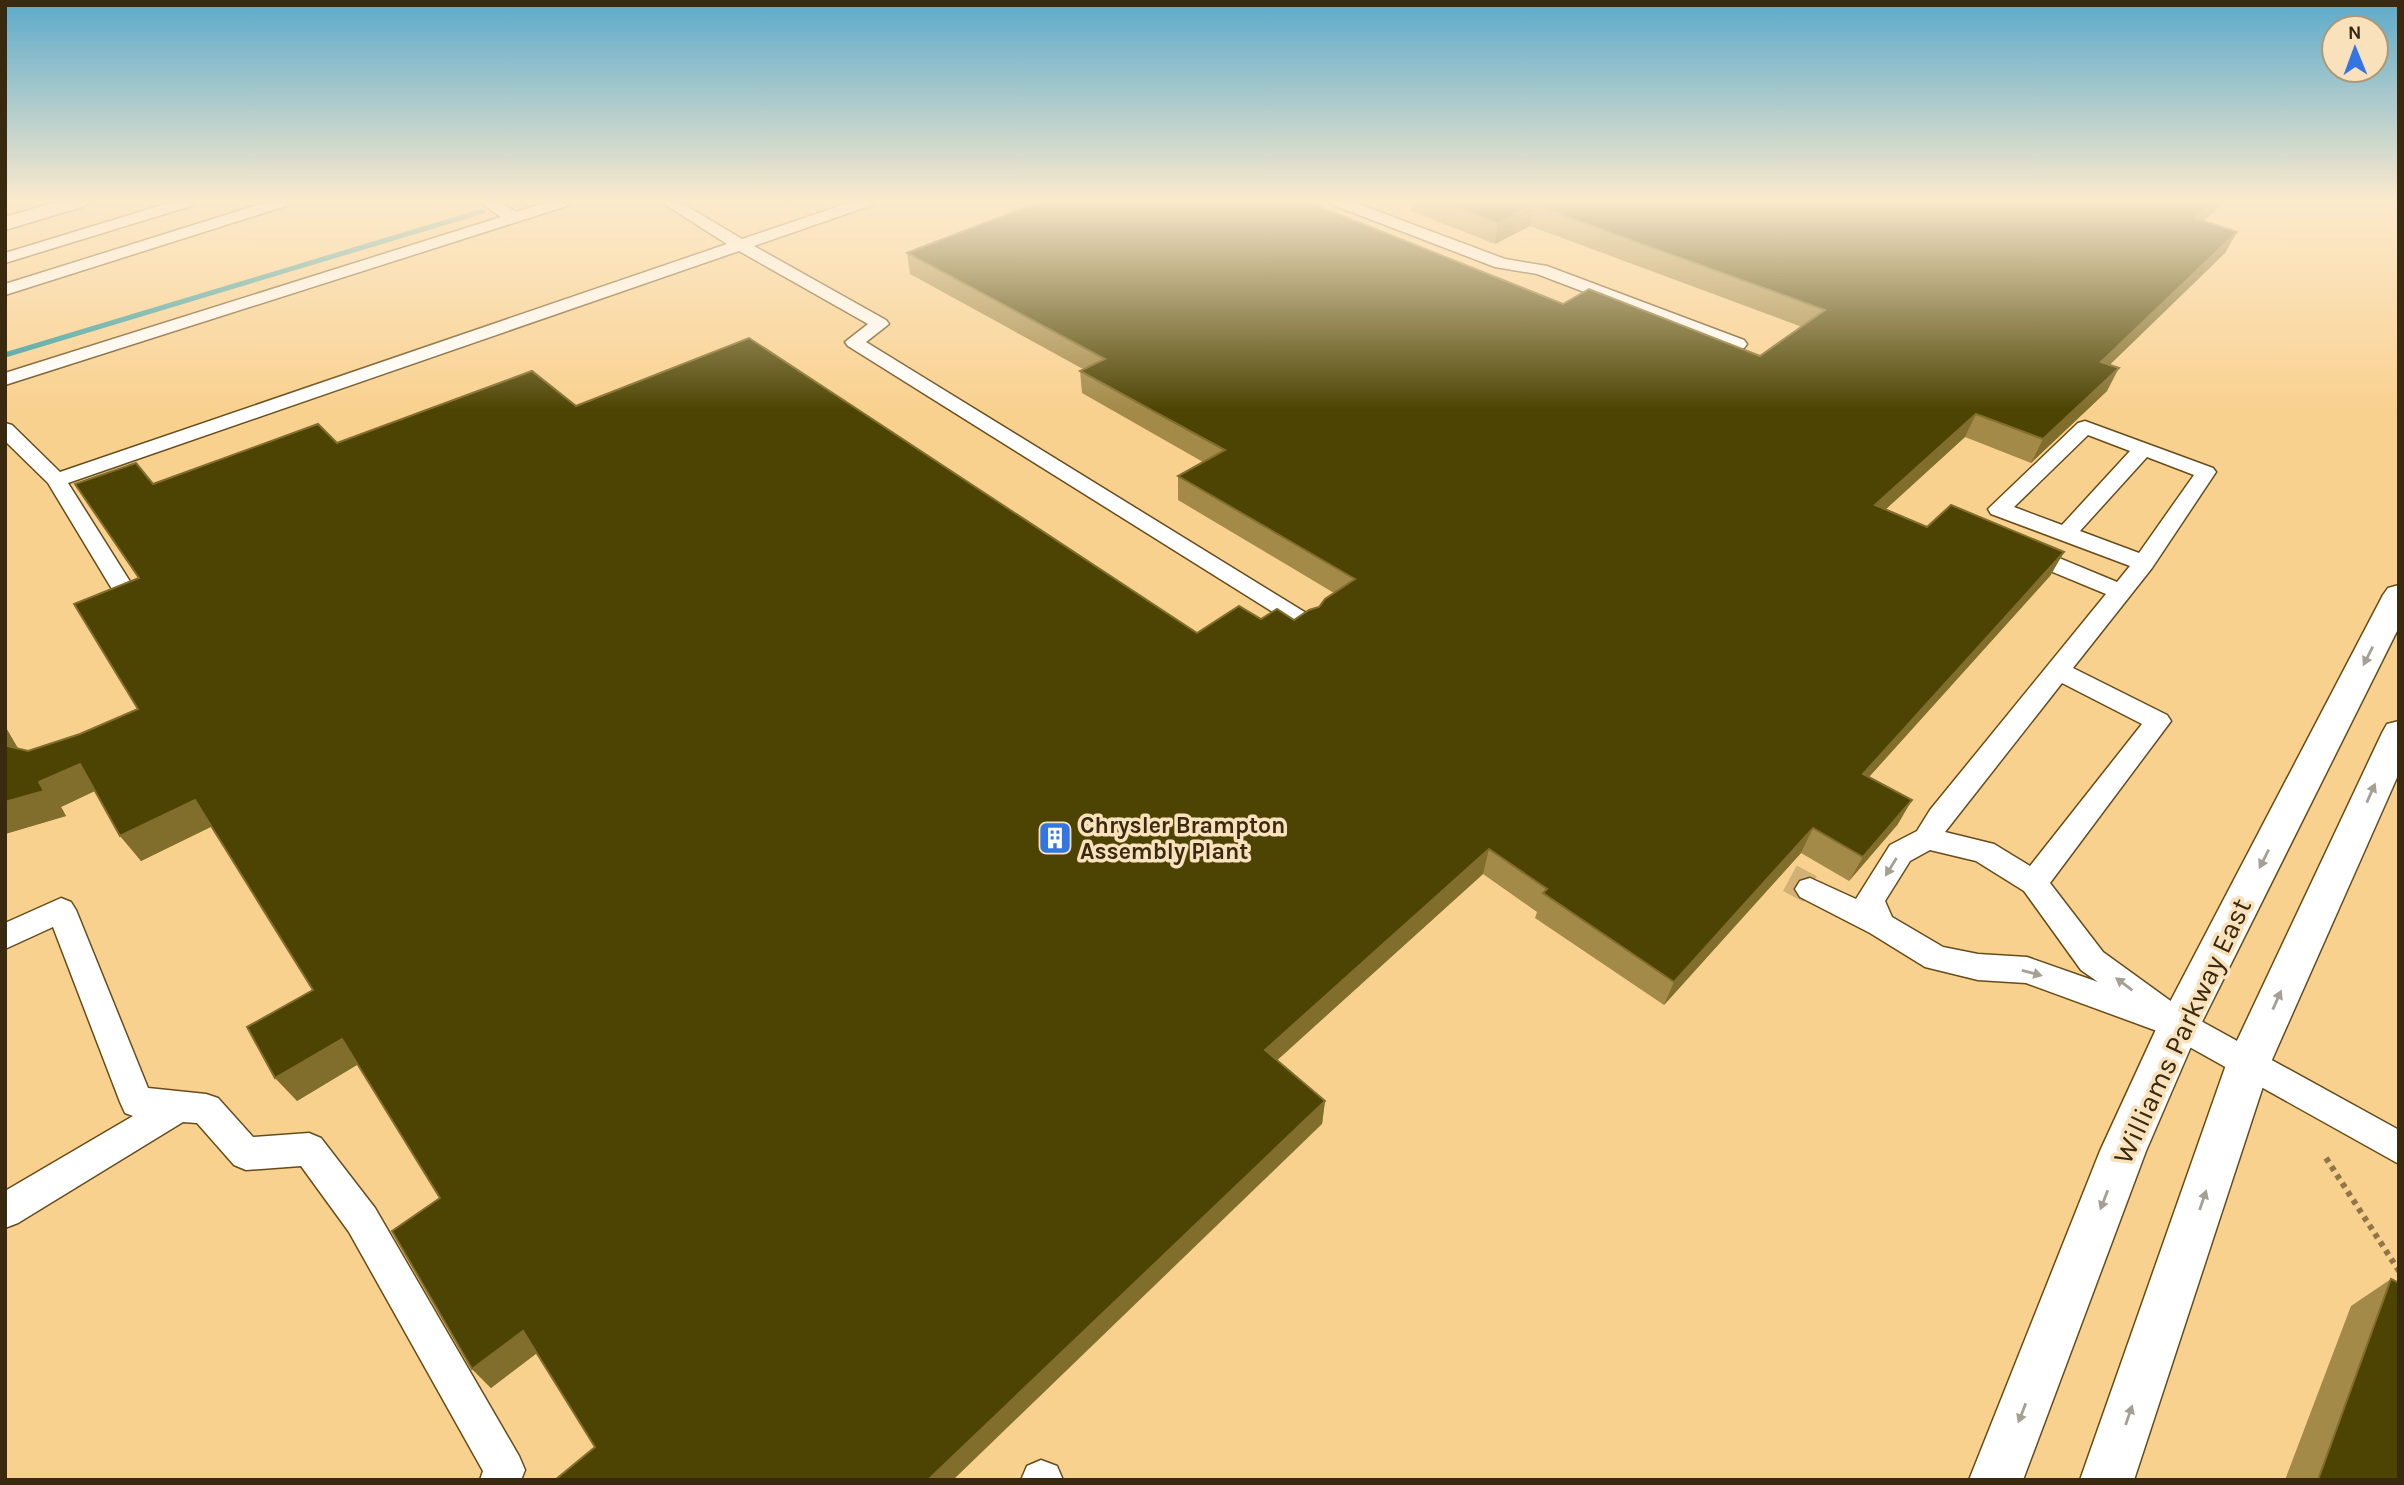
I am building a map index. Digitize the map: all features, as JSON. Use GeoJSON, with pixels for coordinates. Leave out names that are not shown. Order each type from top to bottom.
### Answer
{"type":"FeatureCollection","features":[{"type":"Feature","properties":{"kind":"main road","name":"Williams Parkway East"},"geometry":{"type":"LineString","coordinates":[[1996,1480],[2123,1151],[2179,1025],[2399,596]]}},
{"type":"Feature","properties":{"kind":"main road"},"geometry":{"type":"LineString","coordinates":[[2107,1480],[2249,1062],[2399,733]]}},
{"type":"Feature","properties":{"kind":"street"},"geometry":{"type":"LineString","coordinates":[[5,290],[64,271]]}},
{"type":"Feature","properties":{"kind":"street"},"geometry":{"type":"LineString","coordinates":[[5,379],[345,271]]}},
{"type":"Feature","properties":{"kind":"street"},"geometry":{"type":"LineString","coordinates":[[56,480],[667,271]]}},
{"type":"Feature","properties":{"kind":"street"},"geometry":{"type":"LineString","coordinates":[[785,271],[880,324],[855,342],[1308,624]]}},
{"type":"Feature","properties":{"kind":"street"},"geometry":{"type":"LineString","coordinates":[[1544,271],[1738,344]]}},
{"type":"Feature","properties":{"kind":"street"},"geometry":{"type":"LineString","coordinates":[[1881,925],[1870,900],[1899,853],[1927,839],[1941,817],[2144,563],[2206,472],[2085,427],[1999,509],[1979,523]]}},
{"type":"Feature","properties":{"kind":"street"},"geometry":{"type":"LineString","coordinates":[[5,429],[56,480],[129,598]]}},
{"type":"Feature","properties":{"kind":"street"},"geometry":{"type":"LineString","coordinates":[[2066,533],[2144,448]]}},
{"type":"Feature","properties":{"kind":"street"},"geometry":{"type":"LineString","coordinates":[[1999,509],[2144,563]]}},
{"type":"Feature","properties":{"kind":"street"},"geometry":{"type":"LineString","coordinates":[[1997,540],[2121,592]]}},
{"type":"Feature","properties":{"kind":"street"},"geometry":{"type":"LineString","coordinates":[[2034,883],[2158,721],[2057,670]]}},
{"type":"Feature","properties":{"kind":"street"},"geometry":{"type":"LineString","coordinates":[[1927,839],[1984,852],[2034,883],[2092,961],[2179,1025]]}},
{"type":"Feature","properties":{"kind":"street"},"geometry":{"type":"LineString","coordinates":[[1810,888],[1881,925],[1936,958],[1978,967],[2027,970],[2179,1025],[2399,1148]]}},
{"type":"Feature","properties":{"kind":"street"},"geometry":{"type":"LineString","coordinates":[[5,937],[61,910],[137,1102],[206,1109],[246,1154],[309,1149],[362,1220],[505,1470],[500,1480]]}},
{"type":"Feature","properties":{"kind":"street"},"geometry":{"type":"LineString","coordinates":[[5,1211],[179,1106]]}},
{"type":"Feature","properties":{"kind":"path"},"geometry":{"type":"LineString","coordinates":[[2326,1158],[2399,1271]]}},
{"type":"Feature","properties":{"kind":"building","name":"Chrysler Brampton Assembly Plant"},"geometry":{"type":"Polygon","coordinates":[[[941,271],[1481,271],[1563,304],[1589,289],[1760,356],[1825,310],[1718,271],[2196,271],[2101,362],[2119,368],[2043,439],[1976,414],[1875,505],[1927,527],[1951,505],[2064,552],[1863,774],[1912,800],[1863,857],[1813,828],[1674,982],[1543,893],[1547,889],[1489,849],[1265,1050],[1325,1101],[928,1480],[555,1480],[595,1447],[523,1331],[472,1369],[392,1231],[440,1198],[342,1039],[275,1078],[247,1027],[313,990],[195,800],[120,836],[80,764],[39,782],[44,791],[5,802],[5,742],[7,746],[28,751],[80,734],[138,709],[74,604],[139,578],[75,484],[136,463],[153,484],[318,424],[337,443],[532,371],[576,406],[749,338],[1197,633],[1239,606],[1261,619],[1277,609],[1294,620],[1319,607],[1325,599],[1355,579],[1178,476],[1225,450],[1080,371],[1105,359],[941,271]]]}},
{"type":"Feature","properties":{"kind":"building"},"geometry":{"type":"Polygon","coordinates":[[[2391,1279],[2399,1283],[2399,1480],[2318,1480],[2391,1279]]]}},
{"type":"Feature","properties":{"kind":"waterway"},"geometry":{"type":"LineString","coordinates":[[5,355],[283,271]]}},
{"type":"Feature","properties":{"kind":"tunnel"},"geometry":{"type":"LineString","coordinates":[[1752,858],[1810,889]]}},
{"type":"Feature","properties":{"kind":"place","name":"Chrysler Brampton Assembly Plant"},"geometry":{"type":"Point","coordinates":[1055,838]}}]}
